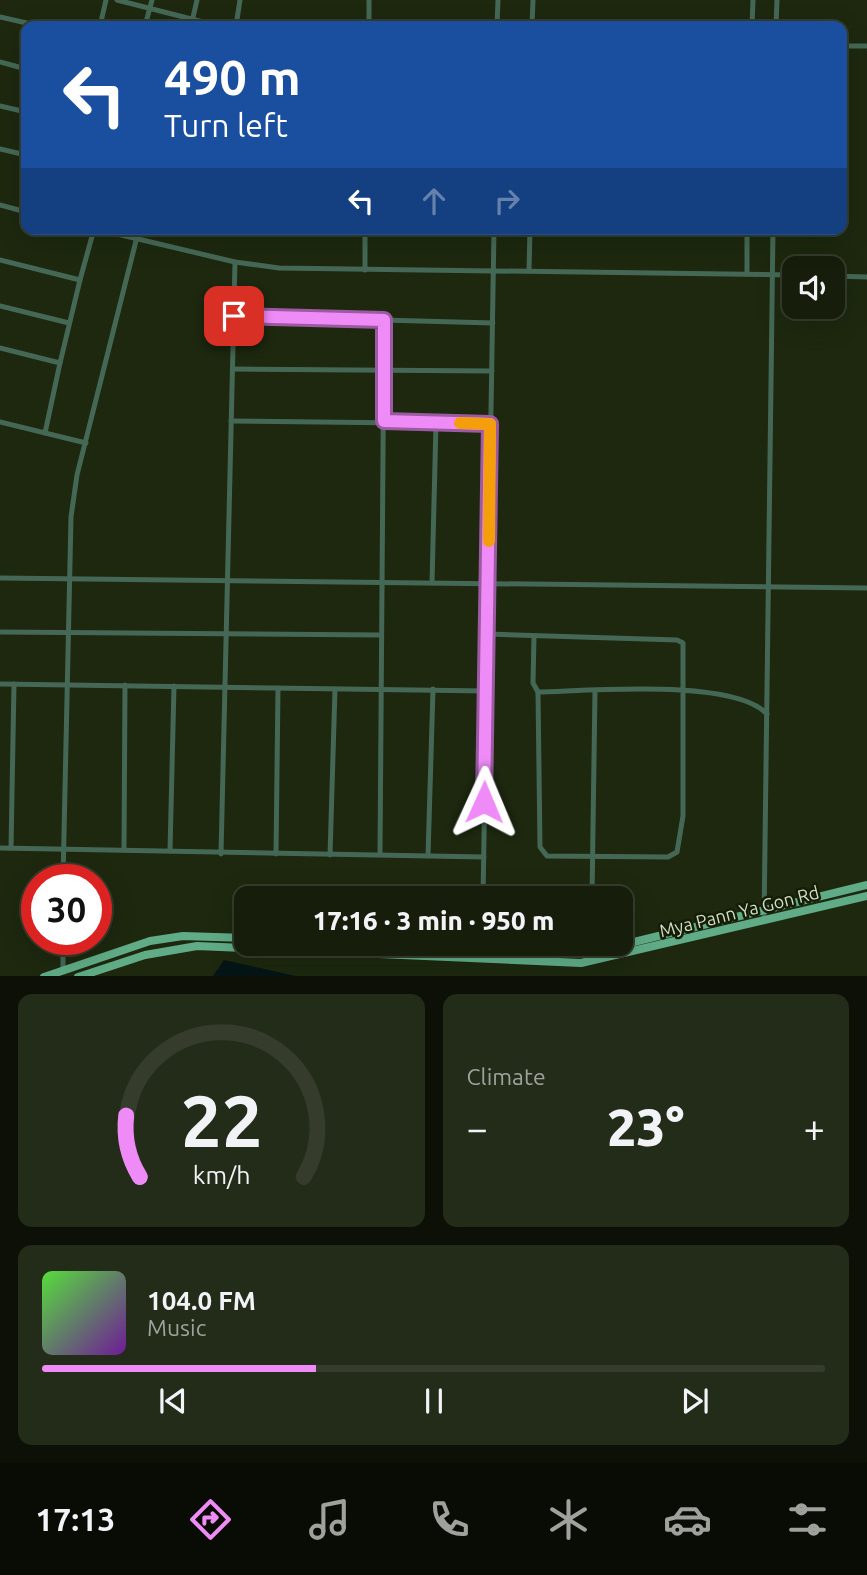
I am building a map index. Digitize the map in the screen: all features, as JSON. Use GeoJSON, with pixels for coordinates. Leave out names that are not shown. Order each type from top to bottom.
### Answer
{"type":"FeatureCollection","features":[{"type":"Feature","properties":{"kind":"main road","name":"Mya Pann Ya Gon Rd"},"geometry":{"type":"LineString","coordinates":[[633,941],[867,885]]}},
{"type":"Feature","properties":{"kind":"main road","name":"Mya Pann Ya Gon Rd"},"geometry":{"type":"LineString","coordinates":[[78,976],[145,955],[197,946],[483,960],[590,962],[867,896]]}},
{"type":"Feature","properties":{"kind":"main road"},"geometry":{"type":"LineString","coordinates":[[44,976],[168,938],[234,938]]}},
{"type":"Feature","properties":{"kind":"street"},"geometry":{"type":"LineString","coordinates":[[101,21],[106,0]]}},
{"type":"Feature","properties":{"kind":"street"},"geometry":{"type":"LineString","coordinates":[[117,0],[186,21]]}},
{"type":"Feature","properties":{"kind":"street"},"geometry":{"type":"LineString","coordinates":[[146,21],[152,0]]}},
{"type":"Feature","properties":{"kind":"street"},"geometry":{"type":"LineString","coordinates":[[192,21],[197,0]]}},
{"type":"Feature","properties":{"kind":"street"},"geometry":{"type":"LineString","coordinates":[[237,21],[240,0]]}},
{"type":"Feature","properties":{"kind":"street"},"geometry":{"type":"LineString","coordinates":[[369,0],[369,21]]}},
{"type":"Feature","properties":{"kind":"street"},"geometry":{"type":"LineString","coordinates":[[497,21],[498,0]]}},
{"type":"Feature","properties":{"kind":"street"},"geometry":{"type":"LineString","coordinates":[[532,21],[533,0]]}},
{"type":"Feature","properties":{"kind":"street"},"geometry":{"type":"LineString","coordinates":[[752,0],[752,21]]}},
{"type":"Feature","properties":{"kind":"street"},"geometry":{"type":"LineString","coordinates":[[776,21],[777,0]]}},
{"type":"Feature","properties":{"kind":"street"},"geometry":{"type":"LineString","coordinates":[[0,17],[21,22]]}},
{"type":"Feature","properties":{"kind":"street"},"geometry":{"type":"LineString","coordinates":[[847,46],[867,46]]}},
{"type":"Feature","properties":{"kind":"street"},"geometry":{"type":"LineString","coordinates":[[0,62],[21,68]]}},
{"type":"Feature","properties":{"kind":"street"},"geometry":{"type":"LineString","coordinates":[[0,106],[21,112]]}},
{"type":"Feature","properties":{"kind":"street"},"geometry":{"type":"LineString","coordinates":[[0,149],[21,154]]}},
{"type":"Feature","properties":{"kind":"street"},"geometry":{"type":"LineString","coordinates":[[0,205],[21,211]]}},
{"type":"Feature","properties":{"kind":"street"},"geometry":{"type":"LineString","coordinates":[[45,433],[69,323],[93,235]]}},
{"type":"Feature","properties":{"kind":"street"},"geometry":{"type":"LineString","coordinates":[[120,235],[235,262],[279,268],[782,275]]}},
{"type":"Feature","properties":{"kind":"street"},"geometry":{"type":"LineString","coordinates":[[63,864],[68,579],[73,506],[138,235]]}},
{"type":"Feature","properties":{"kind":"street"},"geometry":{"type":"LineString","coordinates":[[365,235],[366,270]]}},
{"type":"Feature","properties":{"kind":"street"},"geometry":{"type":"LineString","coordinates":[[484,886],[494,235]]}},
{"type":"Feature","properties":{"kind":"street"},"geometry":{"type":"LineString","coordinates":[[529,270],[530,235]]}},
{"type":"Feature","properties":{"kind":"street"},"geometry":{"type":"LineString","coordinates":[[747,235],[747,274]]}},
{"type":"Feature","properties":{"kind":"street"},"geometry":{"type":"LineString","coordinates":[[764,921],[762,909],[773,235]]}},
{"type":"Feature","properties":{"kind":"street"},"geometry":{"type":"LineString","coordinates":[[0,260],[80,280]]}},
{"type":"Feature","properties":{"kind":"street"},"geometry":{"type":"LineString","coordinates":[[220,854],[235,262]]}},
{"type":"Feature","properties":{"kind":"street"},"geometry":{"type":"LineString","coordinates":[[845,276],[867,277]]}},
{"type":"Feature","properties":{"kind":"street"},"geometry":{"type":"LineString","coordinates":[[0,306],[69,323]]}},
{"type":"Feature","properties":{"kind":"street"},"geometry":{"type":"LineString","coordinates":[[234,316],[493,323]]}},
{"type":"Feature","properties":{"kind":"street"},"geometry":{"type":"LineString","coordinates":[[380,854],[384,320]]}},
{"type":"Feature","properties":{"kind":"street"},"geometry":{"type":"LineString","coordinates":[[0,348],[60,363]]}},
{"type":"Feature","properties":{"kind":"street"},"geometry":{"type":"LineString","coordinates":[[233,369],[492,371]]}},
{"type":"Feature","properties":{"kind":"street"},"geometry":{"type":"LineString","coordinates":[[231,421],[490,424]]}},
{"type":"Feature","properties":{"kind":"street"},"geometry":{"type":"LineString","coordinates":[[0,422],[86,443]]}},
{"type":"Feature","properties":{"kind":"street"},"geometry":{"type":"LineString","coordinates":[[432,583],[436,423]]}},
{"type":"Feature","properties":{"kind":"street"},"geometry":{"type":"LineString","coordinates":[[0,578],[867,589]]}},
{"type":"Feature","properties":{"kind":"street"},"geometry":{"type":"LineString","coordinates":[[0,632],[381,635]]}},
{"type":"Feature","properties":{"kind":"street"},"geometry":{"type":"LineString","coordinates":[[488,634],[677,640],[684,647],[683,816],[677,852],[668,857],[593,859],[547,856],[541,852],[538,692],[533,683],[534,636]]}},
{"type":"Feature","properties":{"kind":"street"},"geometry":{"type":"LineString","coordinates":[[0,684],[486,691]]}},
{"type":"Feature","properties":{"kind":"street"},"geometry":{"type":"LineString","coordinates":[[11,848],[14,684]]}},
{"type":"Feature","properties":{"kind":"street"},"geometry":{"type":"LineString","coordinates":[[124,850],[125,685]]}},
{"type":"Feature","properties":{"kind":"street"},"geometry":{"type":"LineString","coordinates":[[170,851],[174,686]]}},
{"type":"Feature","properties":{"kind":"street"},"geometry":{"type":"LineString","coordinates":[[276,854],[278,688]]}},
{"type":"Feature","properties":{"kind":"street"},"geometry":{"type":"LineString","coordinates":[[330,855],[335,689]]}},
{"type":"Feature","properties":{"kind":"street"},"geometry":{"type":"LineString","coordinates":[[428,856],[433,689]]}},
{"type":"Feature","properties":{"kind":"street"},"geometry":{"type":"LineString","coordinates":[[592,886],[595,691]]}},
{"type":"Feature","properties":{"kind":"street"},"geometry":{"type":"LineString","coordinates":[[538,692],[684,691],[732,696],[758,706],[767,714]]}},
{"type":"Feature","properties":{"kind":"street"},"geometry":{"type":"LineString","coordinates":[[0,848],[484,857]]}},
{"type":"Feature","properties":{"kind":"street"},"geometry":{"type":"LineString","coordinates":[[63,955],[63,970]]}},
{"type":"Feature","properties":{"kind":"shaded area"},"geometry":{"type":"Polygon","coordinates":[[[224,960],[296,976],[213,976],[224,960]]]}},
{"type":"Feature","properties":{"kind":"slow traffic"},"geometry":{"type":"LineString","coordinates":[[460,423],[490,424],[489,541]]}},
{"type":"Feature","properties":{"kind":"route"},"geometry":{"type":"LineString","coordinates":[[234,316],[384,320],[384,421],[490,424],[484,802]]}}]}
